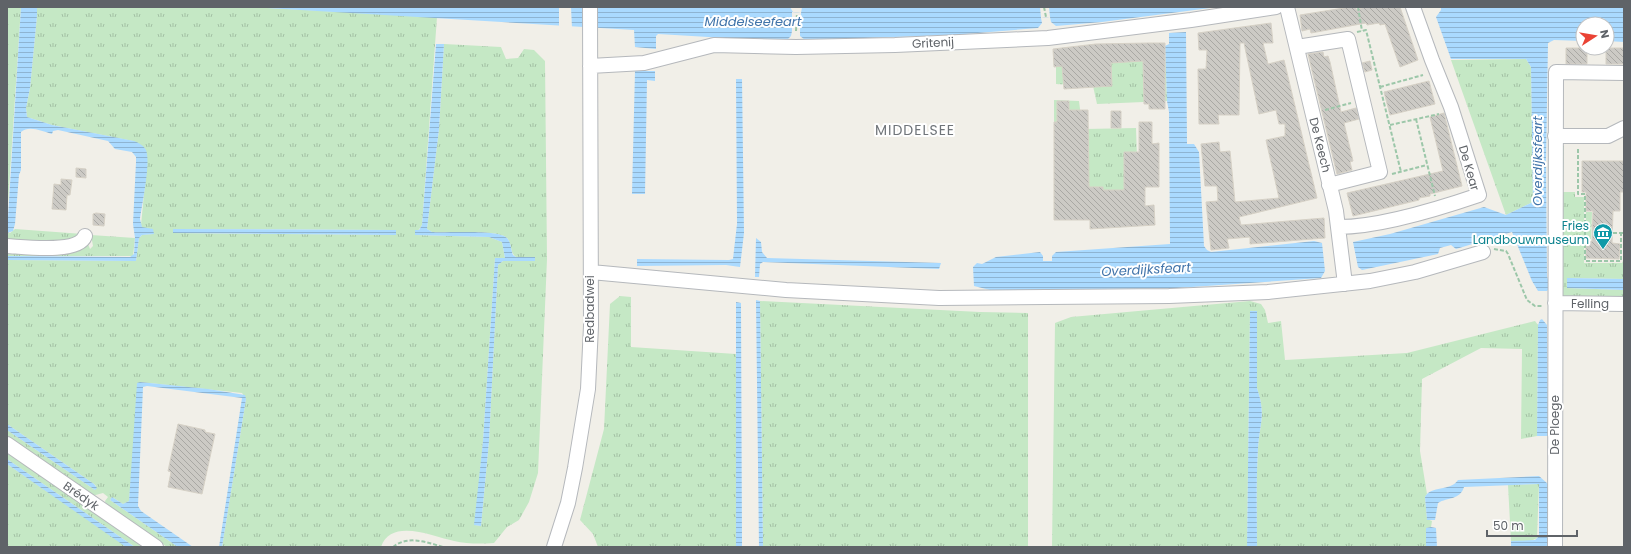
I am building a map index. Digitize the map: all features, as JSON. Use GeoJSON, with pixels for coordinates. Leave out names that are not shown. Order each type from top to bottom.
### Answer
{"type":"FeatureCollection","features":[{"type":"Feature","properties":{"kind":"street","name":"Redbadwei"},"geometry":{"type":"LineString","coordinates":[[554,547],[568,503],[586,413],[590,357],[590,7]]}},
{"type":"Feature","properties":{"kind":"street","name":"Gritenij"},"geometry":{"type":"LineString","coordinates":[[590,66],[644,63],[714,45],[796,47],[887,46],[1048,38],[1190,20],[1276,7]]}},
{"type":"Feature","properties":{"kind":"street","name":"De Keech"},"geometry":{"type":"LineString","coordinates":[[1287,7],[1338,227],[1344,284]]}},
{"type":"Feature","properties":{"kind":"street","name":"De Kear"},"geometry":{"type":"LineString","coordinates":[[1338,227],[1368,224],[1438,209],[1479,195],[1452,111],[1436,71],[1414,7]]}},
{"type":"Feature","properties":{"kind":"street"},"geometry":{"type":"LineString","coordinates":[[1297,47],[1348,39],[1380,172],[1329,185]]}},
{"type":"Feature","properties":{"kind":"street","name":"De Ploege"},"geometry":{"type":"LineString","coordinates":[[1555,547],[1556,72],[1624,72]]}},
{"type":"Feature","properties":{"kind":"street"},"geometry":{"type":"LineString","coordinates":[[1555,136],[1608,136],[1624,128]]}},
{"type":"Feature","properties":{"kind":"street"},"geometry":{"type":"LineString","coordinates":[[7,246],[72,247],[82,242],[85,236]]}},
{"type":"Feature","properties":{"kind":"street"},"geometry":{"type":"LineString","coordinates":[[591,272],[786,290],[939,298],[1169,296],[1268,292],[1370,281],[1415,272],[1483,252]]}},
{"type":"Feature","properties":{"kind":"street","name":"Felling"},"geometry":{"type":"LineString","coordinates":[[1555,304],[1624,304]]}},
{"type":"Feature","properties":{"kind":"street","name":"Brédyk"},"geometry":{"type":"LineString","coordinates":[[7,444],[156,547]]}},
{"type":"Feature","properties":{"kind":"path"},"geometry":{"type":"LineString","coordinates":[[1044,7],[1046,17]]}},
{"type":"Feature","properties":{"kind":"path"},"geometry":{"type":"LineString","coordinates":[[1358,7],[1362,31]]}},
{"type":"Feature","properties":{"kind":"path"},"geometry":{"type":"LineString","coordinates":[[796,13],[796,31]]}},
{"type":"Feature","properties":{"kind":"path"},"geometry":{"type":"LineString","coordinates":[[1348,39],[1349,33],[1366,30],[1401,172]]}},
{"type":"Feature","properties":{"kind":"path"},"geometry":{"type":"LineString","coordinates":[[1380,87],[1436,71]]}},
{"type":"Feature","properties":{"kind":"path"},"geometry":{"type":"LineString","coordinates":[[1312,113],[1382,96]]}},
{"type":"Feature","properties":{"kind":"path"},"geometry":{"type":"LineString","coordinates":[[1390,126],[1452,111]]}},
{"type":"Feature","properties":{"kind":"path"},"geometry":{"type":"LineString","coordinates":[[1416,119],[1438,209]]}},
{"type":"Feature","properties":{"kind":"path"},"geometry":{"type":"LineString","coordinates":[[1578,136],[1578,194],[1585,194],[1585,261],[1621,261],[1622,233],[1613,233]]}},
{"type":"Feature","properties":{"kind":"path"},"geometry":{"type":"LineString","coordinates":[[1380,172],[1386,176],[1427,165]]}},
{"type":"Feature","properties":{"kind":"path"},"geometry":{"type":"LineString","coordinates":[[1483,252],[1493,249],[1506,251],[1511,259],[1525,295],[1531,304],[1535,306],[1552,306],[1555,304]]}},
{"type":"Feature","properties":{"kind":"path"},"geometry":{"type":"LineString","coordinates":[[393,547],[407,540],[417,539],[443,547]]}},
{"type":"Feature","properties":{"kind":"green space"},"geometry":{"type":"Polygon","coordinates":[[[7,7],[21,7],[7,219],[7,7]]]}},
{"type":"Feature","properties":{"kind":"green space"},"geometry":{"type":"Polygon","coordinates":[[[37,7],[249,7],[437,17],[422,225],[415,235],[489,237],[502,242],[505,258],[495,258],[483,441],[475,525],[481,526],[489,441],[498,265],[503,261],[535,261],[535,257],[516,257],[513,253],[509,240],[502,235],[483,232],[432,232],[427,229],[439,129],[444,44],[501,47],[506,59],[518,58],[524,49],[534,50],[545,61],[547,259],[538,473],[529,502],[519,520],[507,527],[494,543],[464,543],[425,533],[403,531],[394,533],[386,538],[381,547],[222,547],[246,399],[242,393],[140,382],[129,501],[123,504],[112,497],[110,500],[178,547],[167,547],[106,505],[105,501],[108,497],[103,493],[92,496],[7,437],[7,430],[95,490],[96,486],[94,484],[7,424],[7,260],[136,261],[139,238],[142,235],[153,234],[141,225],[147,163],[133,141],[52,125],[27,117],[26,108],[30,88],[37,7]],[[173,229],[173,233],[396,235],[396,230],[173,229]]]}},
{"type":"Feature","properties":{"kind":"green space"},"geometry":{"type":"Polygon","coordinates":[[[1165,46],[1167,101],[1097,104],[1093,86],[1056,84],[1056,52],[1165,46]]]}},
{"type":"Feature","properties":{"kind":"green space"},"geometry":{"type":"Polygon","coordinates":[[[1526,59],[1531,67],[1533,202],[1506,215],[1451,60],[1526,59]]]}},
{"type":"Feature","properties":{"kind":"green space"},"geometry":{"type":"Polygon","coordinates":[[[1054,100],[1079,101],[1082,125],[1085,129],[1136,128],[1139,220],[1092,216],[1054,217],[1054,100]]]}},
{"type":"Feature","properties":{"kind":"green space"},"geometry":{"type":"Polygon","coordinates":[[[1560,146],[1564,146],[1563,192],[1575,192],[1575,197],[1584,197],[1584,263],[1622,263],[1624,259],[1624,279],[1567,278],[1567,288],[1624,290],[1624,299],[1563,298],[1558,195],[1560,146]]]}},
{"type":"Feature","properties":{"kind":"green space"},"geometry":{"type":"Polygon","coordinates":[[[1586,212],[1592,212],[1591,239],[1586,239],[1586,212]]]}},
{"type":"Feature","properties":{"kind":"green space"},"geometry":{"type":"Polygon","coordinates":[[[15,229],[83,234],[78,242],[7,244],[7,233],[10,233],[15,229]]]}},
{"type":"Feature","properties":{"kind":"green space"},"geometry":{"type":"Polygon","coordinates":[[[91,235],[135,238],[133,256],[7,256],[7,249],[88,244],[90,249],[93,246],[91,235]]]}},
{"type":"Feature","properties":{"kind":"green space"},"geometry":{"type":"Polygon","coordinates":[[[620,296],[631,297],[631,347],[736,354],[736,547],[598,547],[593,534],[580,520],[604,429],[610,304],[620,296]]]}},
{"type":"Feature","properties":{"kind":"green space"},"geometry":{"type":"Polygon","coordinates":[[[760,301],[1028,313],[1028,547],[763,547],[760,301]]]}},
{"type":"Feature","properties":{"kind":"green space"},"geometry":{"type":"Polygon","coordinates":[[[1250,301],[1261,304],[1265,310],[1268,323],[1281,321],[1285,360],[1407,353],[1535,321],[1538,325],[1537,436],[1521,439],[1522,349],[1481,348],[1422,379],[1420,451],[1427,494],[1425,497],[1427,519],[1432,521],[1431,527],[1426,528],[1426,547],[1257,547],[1257,460],[1262,412],[1257,388],[1257,311],[1250,311],[1247,547],[1052,547],[1055,323],[1071,317],[1250,301]]]}},
{"type":"Feature","properties":{"kind":"green space"},"geometry":{"type":"Polygon","coordinates":[[[7,451],[147,547],[135,547],[7,459],[7,451]]]}},
{"type":"Feature","properties":{"kind":"green space"},"geometry":{"type":"Polygon","coordinates":[[[7,464],[122,543],[126,547],[7,547],[7,464]]]}},
{"type":"Feature","properties":{"kind":"green space"},"geometry":{"type":"Polygon","coordinates":[[[1539,484],[1537,538],[1531,541],[1511,541],[1508,485],[1539,484]]]}},
{"type":"Feature","properties":{"kind":"water"},"geometry":{"type":"Polygon","coordinates":[[[21,7],[37,7],[30,88],[26,108],[27,117],[52,125],[134,141],[141,144],[146,150],[147,173],[140,219],[142,227],[153,229],[154,234],[142,235],[139,238],[136,261],[7,260],[7,256],[130,257],[134,254],[135,238],[133,224],[136,157],[132,152],[115,149],[108,141],[58,130],[53,131],[52,134],[32,129],[21,132],[21,170],[19,175],[15,224],[13,231],[7,233],[21,7]]]}},
{"type":"Feature","properties":{"kind":"water","name":"Middelseefeart"},"geometry":{"type":"Polygon","coordinates":[[[249,7],[790,7],[793,12],[801,13],[802,7],[1218,7],[1102,22],[1056,26],[1051,22],[1050,17],[1041,18],[1042,23],[1038,28],[953,35],[805,40],[800,36],[800,31],[792,31],[791,36],[787,40],[658,34],[656,36],[656,49],[635,47],[634,30],[249,7]]]}},
{"type":"Feature","properties":{"kind":"water","name":"Overdijksfeart"},"geometry":{"type":"Polygon","coordinates":[[[1441,7],[1624,7],[1624,42],[1615,41],[1615,16],[1575,16],[1575,41],[1554,40],[1548,43],[1546,161],[1547,276],[1550,287],[1547,291],[1538,291],[1532,281],[1512,232],[1456,249],[1451,245],[1440,248],[1438,254],[1362,270],[1358,267],[1353,242],[1390,234],[1484,207],[1506,215],[1533,202],[1531,67],[1526,59],[1451,59],[1436,17],[1441,10],[1441,7]]]}},
{"type":"Feature","properties":{"kind":"water","name":"Overdijksfeart"},"geometry":{"type":"Polygon","coordinates":[[[1186,32],[1187,144],[1194,144],[1199,152],[1204,246],[1211,252],[1314,241],[1322,243],[1325,271],[1321,278],[1177,288],[990,290],[974,286],[973,267],[977,263],[982,264],[996,257],[1040,252],[1043,256],[1043,261],[1052,261],[1052,256],[1056,252],[1170,244],[1169,112],[1167,101],[1165,46],[1169,44],[1169,33],[1186,32]]]}},
{"type":"Feature","properties":{"kind":"water"},"geometry":{"type":"Polygon","coordinates":[[[436,44],[444,44],[439,129],[427,229],[432,232],[483,232],[502,235],[507,238],[513,255],[516,257],[535,257],[535,261],[503,261],[498,265],[489,441],[481,526],[474,525],[483,441],[495,258],[505,258],[502,242],[489,237],[415,235],[415,230],[419,230],[422,225],[436,44]]]}},
{"type":"Feature","properties":{"kind":"water"},"geometry":{"type":"Polygon","coordinates":[[[635,71],[655,71],[655,81],[647,80],[645,194],[632,194],[635,71]]]}},
{"type":"Feature","properties":{"kind":"water"},"geometry":{"type":"Polygon","coordinates":[[[736,79],[742,79],[744,233],[740,267],[726,265],[637,266],[637,259],[733,259],[737,224],[736,79]]]}},
{"type":"Feature","properties":{"kind":"water"},"geometry":{"type":"Polygon","coordinates":[[[173,229],[396,230],[396,235],[173,233],[173,229]]]}},
{"type":"Feature","properties":{"kind":"water"},"geometry":{"type":"Polygon","coordinates":[[[756,238],[761,242],[762,252],[767,258],[941,263],[939,269],[763,262],[760,264],[759,277],[755,277],[756,238]]]}},
{"type":"Feature","properties":{"kind":"water"},"geometry":{"type":"Polygon","coordinates":[[[1567,278],[1624,279],[1624,290],[1567,288],[1567,278]]]}},
{"type":"Feature","properties":{"kind":"water"},"geometry":{"type":"Polygon","coordinates":[[[756,300],[760,301],[763,547],[759,547],[756,300]]]}},
{"type":"Feature","properties":{"kind":"water"},"geometry":{"type":"Polygon","coordinates":[[[736,302],[741,303],[742,547],[736,547],[736,302]]]}},
{"type":"Feature","properties":{"kind":"water"},"geometry":{"type":"Polygon","coordinates":[[[1250,311],[1257,311],[1257,388],[1262,412],[1257,460],[1257,547],[1247,547],[1250,311]]]}},
{"type":"Feature","properties":{"kind":"water"},"geometry":{"type":"Polygon","coordinates":[[[1542,319],[1547,325],[1548,436],[1537,436],[1538,325],[1542,319]]]}},
{"type":"Feature","properties":{"kind":"water"},"geometry":{"type":"Polygon","coordinates":[[[140,382],[208,389],[245,395],[246,399],[222,547],[219,547],[242,398],[147,386],[143,387],[138,506],[141,511],[193,547],[178,547],[110,500],[112,497],[123,504],[129,501],[137,383],[140,382]]]}},
{"type":"Feature","properties":{"kind":"water"},"geometry":{"type":"Polygon","coordinates":[[[7,424],[94,484],[97,488],[95,490],[7,430],[7,424]]]}},
{"type":"Feature","properties":{"kind":"water"},"geometry":{"type":"Polygon","coordinates":[[[7,459],[135,547],[126,547],[7,464],[7,459]]]}},
{"type":"Feature","properties":{"kind":"water"},"geometry":{"type":"Polygon","coordinates":[[[1539,476],[1548,484],[1548,547],[1511,547],[1511,541],[1535,540],[1539,536],[1539,484],[1464,487],[1457,496],[1438,503],[1435,520],[1427,520],[1425,497],[1428,493],[1455,484],[1458,480],[1539,476]]]}},
{"type":"Feature","properties":{"kind":"water"},"geometry":{"type":"Polygon","coordinates":[[[1426,528],[1436,528],[1437,547],[1426,547],[1426,528]]]}},
{"type":"Feature","properties":{"kind":"pier"},"geometry":{"type":"Polygon","coordinates":[[[559,7],[571,7],[572,28],[559,27],[559,7]]]}},
{"type":"Feature","properties":{"kind":"pier"},"geometry":{"type":"Polygon","coordinates":[[[1040,7],[1049,7],[1050,17],[1041,18],[1040,7]]]}},
{"type":"Feature","properties":{"kind":"pier"},"geometry":{"type":"Polygon","coordinates":[[[792,12],[801,13],[800,31],[792,31],[792,12]]]}},
{"type":"Feature","properties":{"kind":"building"},"geometry":{"type":"Polygon","coordinates":[[[1356,7],[1356,10],[1365,7],[1400,7],[1418,60],[1400,67],[1385,24],[1380,25],[1379,23],[1367,25],[1366,23],[1311,33],[1310,29],[1302,31],[1300,15],[1356,7]]]}},
{"type":"Feature","properties":{"kind":"building"},"geometry":{"type":"Polygon","coordinates":[[[1271,23],[1273,43],[1263,43],[1268,64],[1284,60],[1317,198],[1239,217],[1241,225],[1324,218],[1325,238],[1250,244],[1250,237],[1227,239],[1229,248],[1211,250],[1206,202],[1218,201],[1217,186],[1205,186],[1201,144],[1219,142],[1220,152],[1230,151],[1235,202],[1279,198],[1266,140],[1285,136],[1285,124],[1279,124],[1276,110],[1259,114],[1244,43],[1240,43],[1239,115],[1218,115],[1219,124],[1199,124],[1198,69],[1206,69],[1207,50],[1199,50],[1198,33],[1271,23]]]}},
{"type":"Feature","properties":{"kind":"building"},"geometry":{"type":"Polygon","coordinates":[[[1165,43],[1165,109],[1149,109],[1149,104],[1144,104],[1143,61],[1111,63],[1112,86],[1064,89],[1062,66],[1054,67],[1053,49],[1096,44],[1165,43]]]}},
{"type":"Feature","properties":{"kind":"building"},"geometry":{"type":"Polygon","coordinates":[[[1566,48],[1575,48],[1575,56],[1587,56],[1587,64],[1566,64],[1566,48]]]}},
{"type":"Feature","properties":{"kind":"building"},"geometry":{"type":"Polygon","coordinates":[[[1615,48],[1624,48],[1624,64],[1606,64],[1606,56],[1615,56],[1615,48]]]}},
{"type":"Feature","properties":{"kind":"building"},"geometry":{"type":"Polygon","coordinates":[[[1323,52],[1324,57],[1328,56],[1330,62],[1341,112],[1356,108],[1359,119],[1344,123],[1353,161],[1350,162],[1352,170],[1337,174],[1308,54],[1323,52]]]}},
{"type":"Feature","properties":{"kind":"building"},"geometry":{"type":"Polygon","coordinates":[[[1370,61],[1372,70],[1365,72],[1362,63],[1370,61]]]}},
{"type":"Feature","properties":{"kind":"building"},"geometry":{"type":"Polygon","coordinates":[[[1429,81],[1435,104],[1390,115],[1384,92],[1429,81]]]}},
{"type":"Feature","properties":{"kind":"building"},"geometry":{"type":"Polygon","coordinates":[[[1057,101],[1069,101],[1069,110],[1088,110],[1089,187],[1103,187],[1103,190],[1124,190],[1124,152],[1139,152],[1139,122],[1152,122],[1152,144],[1159,143],[1159,187],[1145,187],[1145,206],[1154,205],[1155,225],[1090,229],[1090,220],[1054,220],[1054,122],[1057,122],[1057,101]]]}},
{"type":"Feature","properties":{"kind":"building"},"geometry":{"type":"Polygon","coordinates":[[[1111,111],[1121,111],[1121,128],[1111,128],[1111,111]]]}},
{"type":"Feature","properties":{"kind":"building"},"geometry":{"type":"Polygon","coordinates":[[[1444,113],[1462,186],[1430,194],[1430,196],[1419,198],[1419,200],[1353,216],[1347,193],[1443,171],[1430,117],[1444,113]]]}},
{"type":"Feature","properties":{"kind":"building"},"geometry":{"type":"Polygon","coordinates":[[[1582,161],[1624,161],[1624,192],[1620,192],[1620,211],[1613,211],[1612,243],[1620,244],[1619,259],[1586,258],[1586,243],[1592,241],[1593,211],[1586,211],[1586,192],[1582,192],[1582,161]]]}},
{"type":"Feature","properties":{"kind":"building"},"geometry":{"type":"Polygon","coordinates":[[[76,168],[86,169],[86,178],[76,177],[76,168]]]}},
{"type":"Feature","properties":{"kind":"building"},"geometry":{"type":"Polygon","coordinates":[[[61,179],[72,180],[70,195],[67,195],[66,210],[52,209],[54,184],[61,185],[61,179]]]}},
{"type":"Feature","properties":{"kind":"building"},"geometry":{"type":"Polygon","coordinates":[[[93,214],[105,214],[104,226],[93,225],[93,214]]]}},
{"type":"Feature","properties":{"kind":"building"},"geometry":{"type":"Polygon","coordinates":[[[178,424],[205,430],[205,432],[215,434],[202,494],[168,487],[171,472],[168,471],[178,424]]]}},
{"type":"Feature","properties":{"kind":"place","name":"Fries Landbouwmuseum"},"geometry":{"type":"Point","coordinates":[1603,250]}},
{"type":"Feature","properties":{"kind":"district","name":"MIDDELSEE"},"geometry":{"type":"Point","coordinates":[915,130]}}]}
